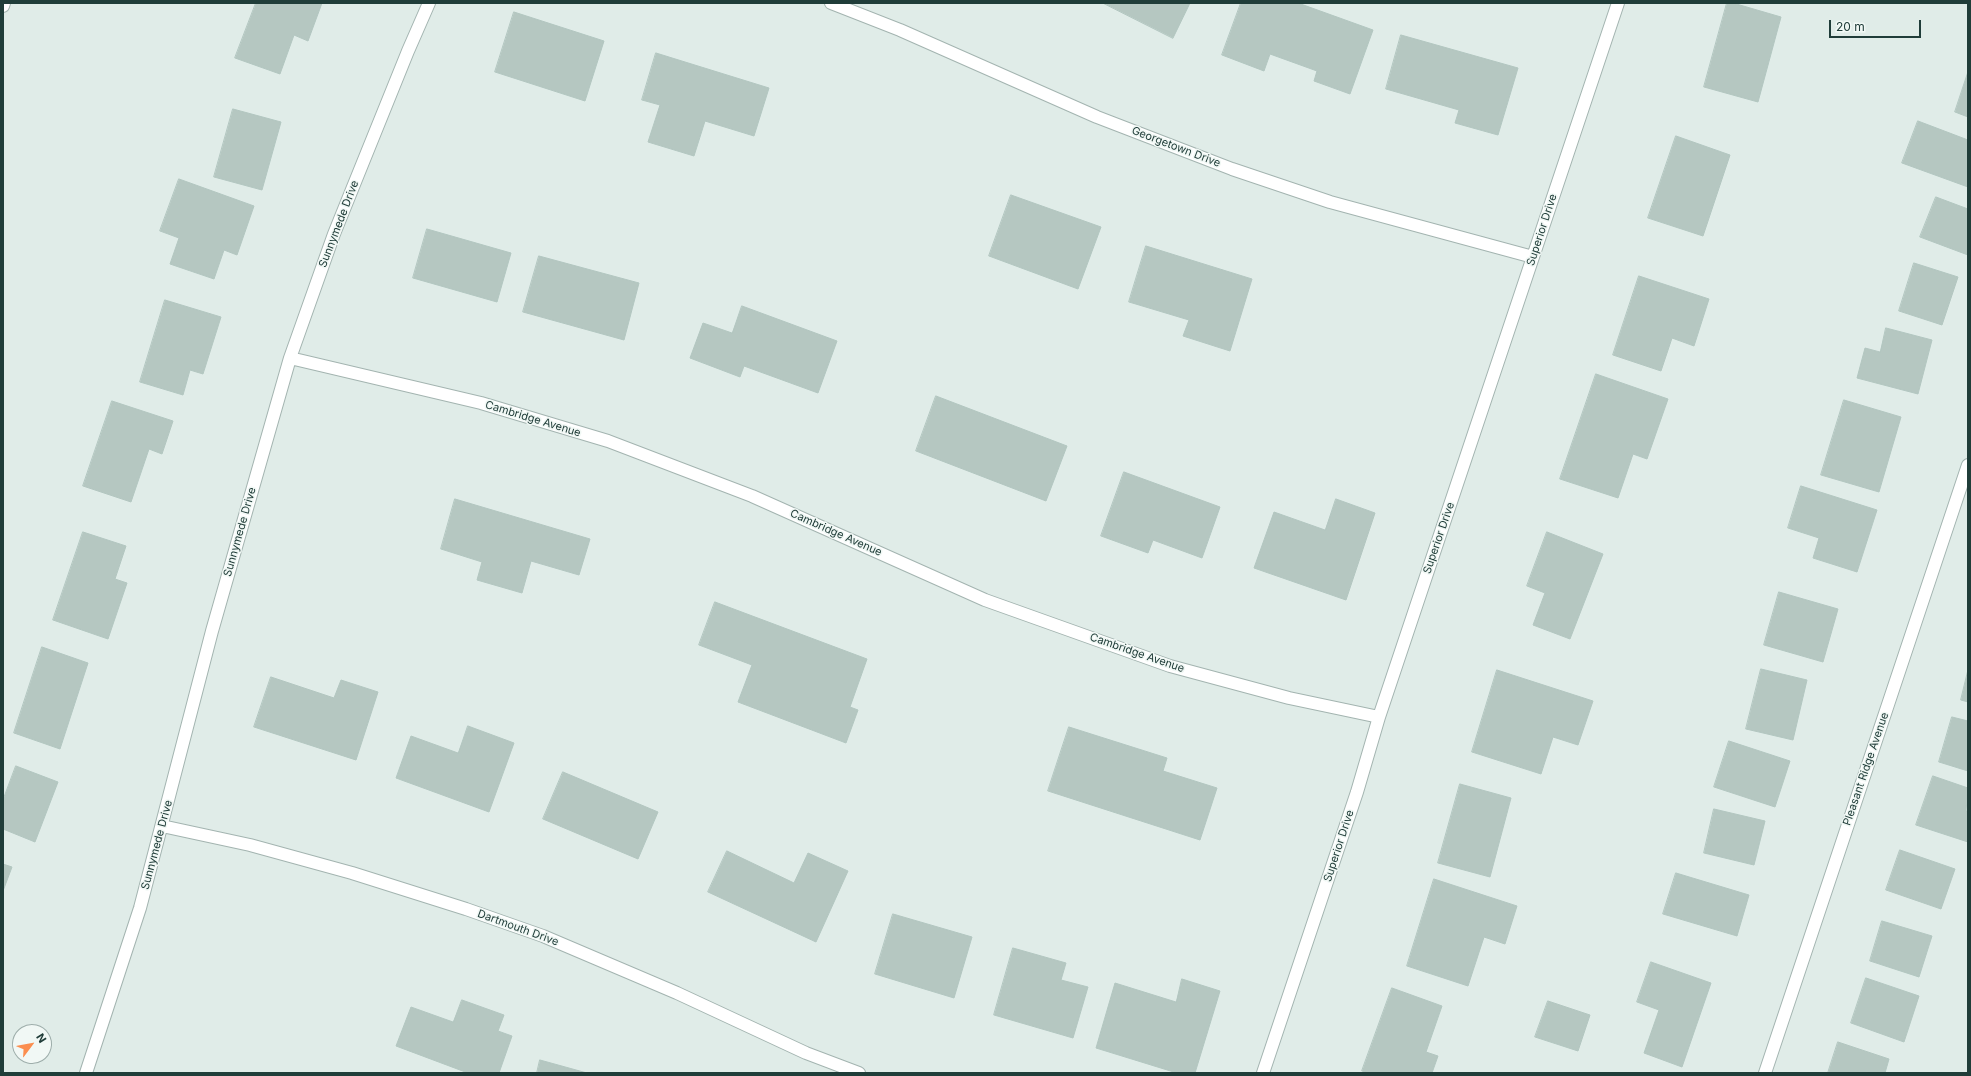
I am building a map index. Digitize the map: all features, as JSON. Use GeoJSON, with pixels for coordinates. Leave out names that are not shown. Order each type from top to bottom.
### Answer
{"type":"FeatureCollection","features":[{"type":"Feature","properties":{"kind":"street","name":"Sunnymede Drive"},"geometry":{"type":"LineString","coordinates":[[86,1073],[140,908],[212,631],[290,358],[334,234],[405,58],[429,3]]}},
{"type":"Feature","properties":{"kind":"street","name":"Georgetown Drive"},"geometry":{"type":"LineString","coordinates":[[831,3],[900,30],[1097,117],[1232,169],[1330,202],[1533,257]]}},
{"type":"Feature","properties":{"kind":"street","name":"Superior Drive"},"geometry":{"type":"LineString","coordinates":[[1263,1073],[1357,792],[1379,717],[1618,3]]}},
{"type":"Feature","properties":{"kind":"street","name":"Cambridge Avenue"},"geometry":{"type":"LineString","coordinates":[[290,358],[481,403],[608,441],[752,496],[985,600],[1170,666],[1289,698],[1379,717]]}},
{"type":"Feature","properties":{"kind":"street","name":"Pleasant Ridge Avenue"},"geometry":{"type":"LineString","coordinates":[[1765,1073],[1851,809],[1878,736],[1968,465]]}},
{"type":"Feature","properties":{"kind":"street","name":"Dartmouth Drive"},"geometry":{"type":"LineString","coordinates":[[162,826],[250,845],[352,873],[466,909],[543,936],[677,993],[806,1053],[859,1073]]}},
{"type":"Feature","properties":{"kind":"building"},"geometry":{"type":"Polygon","coordinates":[[[256,3],[322,3],[308,41],[294,35],[280,74],[235,58],[256,3]]]}},
{"type":"Feature","properties":{"kind":"building"},"geometry":{"type":"Polygon","coordinates":[[[1103,3],[1190,3],[1173,38],[1103,3]]]}},
{"type":"Feature","properties":{"kind":"building"},"geometry":{"type":"Polygon","coordinates":[[[1241,3],[1298,3],[1373,30],[1350,94],[1314,81],[1317,71],[1270,54],[1264,71],[1222,55],[1241,3]]]}},
{"type":"Feature","properties":{"kind":"building"},"geometry":{"type":"Polygon","coordinates":[[[1727,3],[1733,3],[1781,17],[1758,102],[1704,87],[1727,3]]]}},
{"type":"Feature","properties":{"kind":"building"},"geometry":{"type":"Polygon","coordinates":[[[514,12],[604,41],[585,101],[495,72],[514,12]]]}},
{"type":"Feature","properties":{"kind":"building"},"geometry":{"type":"Polygon","coordinates":[[[1401,35],[1518,68],[1498,135],[1455,123],[1459,110],[1386,89],[1401,35]]]}},
{"type":"Feature","properties":{"kind":"building"},"geometry":{"type":"Polygon","coordinates":[[[656,53],[769,88],[754,136],[705,121],[694,156],[648,142],[660,105],[642,100],[656,53]]]}},
{"type":"Feature","properties":{"kind":"building"},"geometry":{"type":"Polygon","coordinates":[[[1968,72],[1968,117],[1955,112],[1968,72]]]}},
{"type":"Feature","properties":{"kind":"building"},"geometry":{"type":"Polygon","coordinates":[[[233,109],[281,122],[262,190],[214,177],[233,109]]]}},
{"type":"Feature","properties":{"kind":"building"},"geometry":{"type":"Polygon","coordinates":[[[1918,121],[1968,140],[1968,187],[1902,163],[1918,121]]]}},
{"type":"Feature","properties":{"kind":"building"},"geometry":{"type":"Polygon","coordinates":[[[1676,136],[1730,155],[1703,236],[1648,218],[1676,136]]]}},
{"type":"Feature","properties":{"kind":"building"},"geometry":{"type":"Polygon","coordinates":[[[179,179],[254,206],[237,255],[224,250],[214,279],[170,264],[179,238],[160,231],[179,179]]]}},
{"type":"Feature","properties":{"kind":"building"},"geometry":{"type":"Polygon","coordinates":[[[1011,195],[1101,227],[1078,289],[989,256],[1011,195]]]}},
{"type":"Feature","properties":{"kind":"building"},"geometry":{"type":"Polygon","coordinates":[[[1936,197],[1968,209],[1968,255],[1920,237],[1936,197]]]}},
{"type":"Feature","properties":{"kind":"building"},"geometry":{"type":"Polygon","coordinates":[[[427,229],[511,253],[497,302],[413,278],[427,229]]]}},
{"type":"Feature","properties":{"kind":"building"},"geometry":{"type":"Polygon","coordinates":[[[1146,246],[1252,279],[1230,351],[1183,336],[1189,320],[1129,302],[1146,246]]]}},
{"type":"Feature","properties":{"kind":"building"},"geometry":{"type":"Polygon","coordinates":[[[539,256],[639,283],[624,340],[523,312],[539,256]]]}},
{"type":"Feature","properties":{"kind":"building"},"geometry":{"type":"Polygon","coordinates":[[[1914,263],[1958,277],[1942,325],[1899,311],[1914,263]]]}},
{"type":"Feature","properties":{"kind":"building"},"geometry":{"type":"Polygon","coordinates":[[[1639,276],[1709,299],[1694,346],[1672,338],[1661,371],[1613,355],[1639,276]]]}},
{"type":"Feature","properties":{"kind":"building"},"geometry":{"type":"Polygon","coordinates":[[[165,300],[221,317],[203,374],[190,370],[183,395],[140,382],[165,300]]]}},
{"type":"Feature","properties":{"kind":"building"},"geometry":{"type":"Polygon","coordinates":[[[742,306],[837,341],[818,393],[744,366],[740,377],[690,358],[703,323],[732,333],[742,306]]]}},
{"type":"Feature","properties":{"kind":"building"},"geometry":{"type":"Polygon","coordinates":[[[1886,328],[1932,340],[1918,394],[1857,378],[1865,348],[1880,352],[1886,328]]]}},
{"type":"Feature","properties":{"kind":"building"},"geometry":{"type":"Polygon","coordinates":[[[1596,374],[1668,399],[1647,459],[1633,454],[1618,498],[1560,479],[1596,374]]]}},
{"type":"Feature","properties":{"kind":"building"},"geometry":{"type":"Polygon","coordinates":[[[936,396],[1067,446],[1046,501],[916,451],[936,396]]]}},
{"type":"Feature","properties":{"kind":"building"},"geometry":{"type":"Polygon","coordinates":[[[1844,400],[1901,417],[1879,492],[1821,475],[1844,400]]]}},
{"type":"Feature","properties":{"kind":"building"},"geometry":{"type":"Polygon","coordinates":[[[112,401],[173,421],[162,454],[149,449],[131,502],[83,486],[112,401]]]}},
{"type":"Feature","properties":{"kind":"building"},"geometry":{"type":"Polygon","coordinates":[[[1124,472],[1220,507],[1202,558],[1153,540],[1148,553],[1101,536],[1124,472]]]}},
{"type":"Feature","properties":{"kind":"building"},"geometry":{"type":"Polygon","coordinates":[[[1801,486],[1877,510],[1857,572],[1813,558],[1819,538],[1788,528],[1801,486]]]}},
{"type":"Feature","properties":{"kind":"building"},"geometry":{"type":"Polygon","coordinates":[[[455,499],[590,539],[579,575],[531,561],[522,593],[477,580],[482,562],[441,549],[455,499]]]}},
{"type":"Feature","properties":{"kind":"building"},"geometry":{"type":"Polygon","coordinates":[[[1336,499],[1375,513],[1346,600],[1254,568],[1274,512],[1325,530],[1336,499]]]}},
{"type":"Feature","properties":{"kind":"building"},"geometry":{"type":"Polygon","coordinates":[[[83,532],[126,546],[115,579],[127,583],[108,639],[53,620],[83,532]]]}},
{"type":"Feature","properties":{"kind":"building"},"geometry":{"type":"Polygon","coordinates":[[[1547,532],[1603,554],[1570,639],[1533,625],[1545,593],[1527,586],[1547,532]]]}},
{"type":"Feature","properties":{"kind":"building"},"geometry":{"type":"Polygon","coordinates":[[[1779,592],[1838,609],[1823,662],[1764,645],[1779,592]]]}},
{"type":"Feature","properties":{"kind":"building"},"geometry":{"type":"Polygon","coordinates":[[[715,602],[867,659],[850,707],[858,710],[846,743],[738,702],[752,665],[699,645],[715,602]]]}},
{"type":"Feature","properties":{"kind":"building"},"geometry":{"type":"Polygon","coordinates":[[[42,647],[88,663],[60,749],[14,733],[42,647]]]}},
{"type":"Feature","properties":{"kind":"building"},"geometry":{"type":"Polygon","coordinates":[[[1761,669],[1807,680],[1793,740],[1746,729],[1761,669]]]}},
{"type":"Feature","properties":{"kind":"building"},"geometry":{"type":"Polygon","coordinates":[[[1497,670],[1593,701],[1578,745],[1553,737],[1541,774],[1472,752],[1497,670]]]}},
{"type":"Feature","properties":{"kind":"building"},"geometry":{"type":"Polygon","coordinates":[[[1968,670],[1968,702],[1961,700],[1968,670]]]}},
{"type":"Feature","properties":{"kind":"building"},"geometry":{"type":"Polygon","coordinates":[[[271,677],[334,698],[341,680],[378,692],[356,760],[254,727],[271,677]]]}},
{"type":"Feature","properties":{"kind":"building"},"geometry":{"type":"Polygon","coordinates":[[[1952,717],[1968,721],[1968,771],[1939,762],[1952,717]]]}},
{"type":"Feature","properties":{"kind":"building"},"geometry":{"type":"Polygon","coordinates":[[[468,726],[514,743],[489,812],[396,778],[411,736],[458,753],[468,726]]]}},
{"type":"Feature","properties":{"kind":"building"},"geometry":{"type":"Polygon","coordinates":[[[1069,727],[1167,758],[1163,771],[1217,788],[1200,840],[1048,791],[1069,727]]]}},
{"type":"Feature","properties":{"kind":"building"},"geometry":{"type":"Polygon","coordinates":[[[1729,741],[1790,761],[1775,807],[1714,787],[1729,741]]]}},
{"type":"Feature","properties":{"kind":"building"},"geometry":{"type":"Polygon","coordinates":[[[16,766],[58,782],[35,842],[3,829],[3,800],[16,766]]]}},
{"type":"Feature","properties":{"kind":"building"},"geometry":{"type":"Polygon","coordinates":[[[563,772],[658,812],[638,859],[543,819],[563,772]]]}},
{"type":"Feature","properties":{"kind":"building"},"geometry":{"type":"Polygon","coordinates":[[[1933,776],[1968,788],[1966,811],[1968,811],[1968,842],[1916,825],[1933,776]]]}},
{"type":"Feature","properties":{"kind":"building"},"geometry":{"type":"Polygon","coordinates":[[[1460,784],[1511,798],[1490,877],[1438,863],[1460,784]]]}},
{"type":"Feature","properties":{"kind":"building"},"geometry":{"type":"Polygon","coordinates":[[[1714,809],[1765,821],[1754,865],[1704,853],[1714,809]]]}},
{"type":"Feature","properties":{"kind":"building"},"geometry":{"type":"Polygon","coordinates":[[[1900,850],[1955,869],[1941,909],[1886,890],[1900,850]]]}},
{"type":"Feature","properties":{"kind":"building"},"geometry":{"type":"Polygon","coordinates":[[[727,851],[794,883],[808,853],[848,871],[816,942],[708,892],[727,851]]]}},
{"type":"Feature","properties":{"kind":"building"},"geometry":{"type":"Polygon","coordinates":[[[3,864],[12,867],[3,891],[3,864]]]}},
{"type":"Feature","properties":{"kind":"building"},"geometry":{"type":"Polygon","coordinates":[[[1676,873],[1749,895],[1737,936],[1663,914],[1676,873]]]}},
{"type":"Feature","properties":{"kind":"building"},"geometry":{"type":"Polygon","coordinates":[[[1434,879],[1517,906],[1505,944],[1484,937],[1468,986],[1407,966],[1434,879]]]}},
{"type":"Feature","properties":{"kind":"building"},"geometry":{"type":"Polygon","coordinates":[[[893,914],[972,937],[954,998],[875,974],[893,914]]]}},
{"type":"Feature","properties":{"kind":"building"},"geometry":{"type":"Polygon","coordinates":[[[1882,921],[1932,936],[1919,977],[1870,961],[1882,921]]]}},
{"type":"Feature","properties":{"kind":"building"},"geometry":{"type":"Polygon","coordinates":[[[1013,948],[1066,963],[1061,980],[1088,987],[1073,1038],[994,1015],[1013,948]]]}},
{"type":"Feature","properties":{"kind":"building"},"geometry":{"type":"Polygon","coordinates":[[[1651,962],[1711,983],[1682,1067],[1644,1053],[1659,1010],[1637,1002],[1651,962]]]}},
{"type":"Feature","properties":{"kind":"building"},"geometry":{"type":"Polygon","coordinates":[[[1866,978],[1919,996],[1904,1042],[1851,1023],[1866,978]]]}},
{"type":"Feature","properties":{"kind":"building"},"geometry":{"type":"Polygon","coordinates":[[[1182,979],[1220,991],[1195,1073],[1177,1073],[1096,1048],[1115,983],[1176,1002],[1182,979]]]}},
{"type":"Feature","properties":{"kind":"building"},"geometry":{"type":"Polygon","coordinates":[[[1392,988],[1442,1006],[1426,1052],[1438,1056],[1432,1073],[1367,1073],[1362,1071],[1392,988]]]}},
{"type":"Feature","properties":{"kind":"building"},"geometry":{"type":"Polygon","coordinates":[[[462,1000],[504,1015],[498,1031],[512,1036],[499,1073],[468,1073],[396,1046],[411,1007],[453,1022],[462,1000]]]}},
{"type":"Feature","properties":{"kind":"building"},"geometry":{"type":"Polygon","coordinates":[[[1548,1001],[1590,1015],[1578,1051],[1535,1037],[1548,1001]]]}},
{"type":"Feature","properties":{"kind":"building"},"geometry":{"type":"Polygon","coordinates":[[[1838,1042],[1889,1059],[1885,1073],[1828,1073],[1838,1042]]]}},
{"type":"Feature","properties":{"kind":"building"},"geometry":{"type":"Polygon","coordinates":[[[540,1060],[587,1073],[537,1073],[540,1060]]]}}]}
